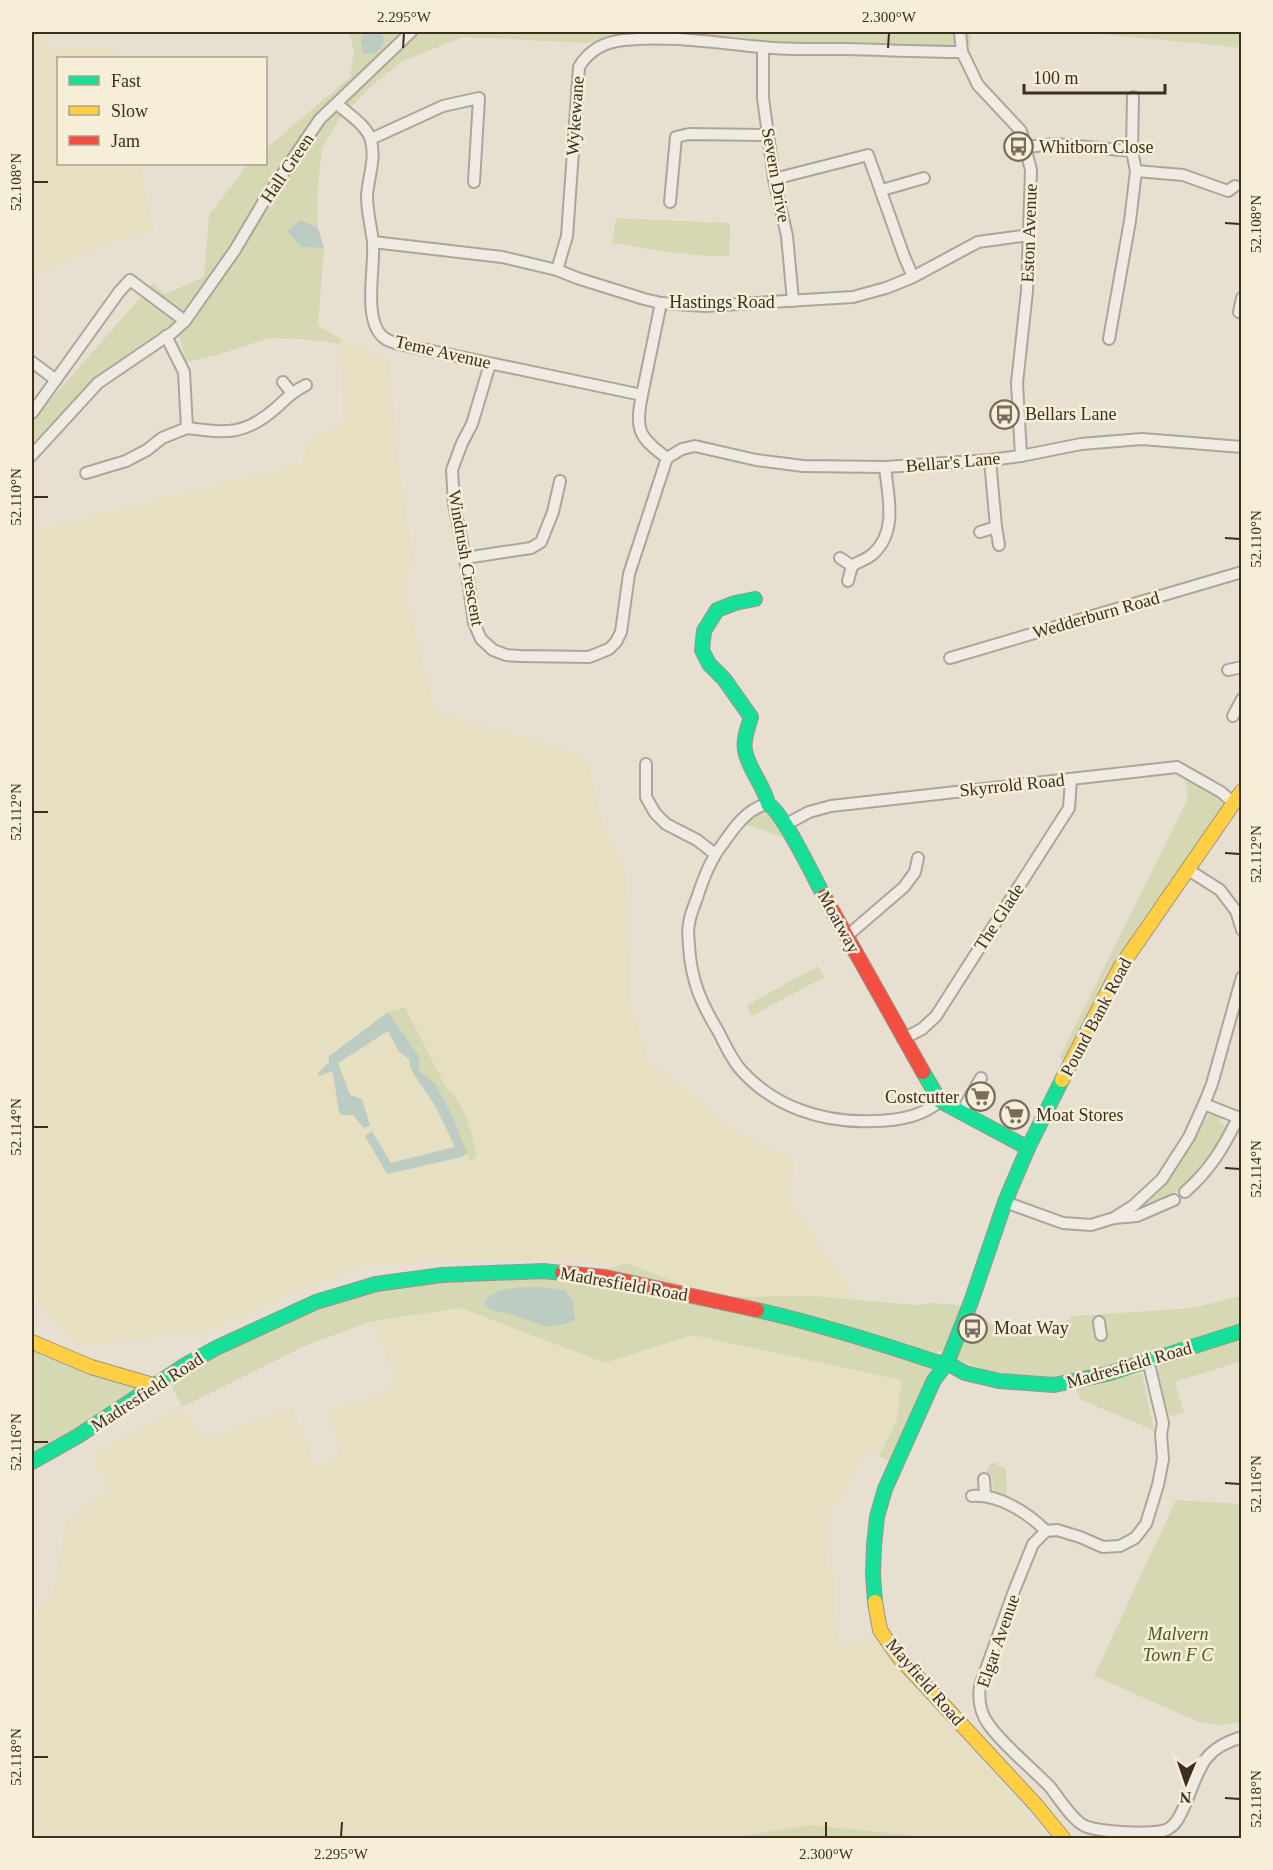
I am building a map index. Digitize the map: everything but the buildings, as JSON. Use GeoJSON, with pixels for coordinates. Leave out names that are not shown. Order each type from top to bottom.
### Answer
{"type":"FeatureCollection","features":[{"type":"Feature","properties":{"kind":"street","name":"Hall Green"},"geometry":{"type":"LineString","coordinates":[[32,455],[98,383],[185,321],[236,249],[260,208],[320,119],[411,32]]}},
{"type":"Feature","properties":{"kind":"street","name":"Eston Avenue"},"geometry":{"type":"LineString","coordinates":[[960,32],[962,52],[978,85],[1021,131],[1031,170],[1027,291],[1017,383],[1021,456]]}},
{"type":"Feature","properties":{"kind":"street","name":"Wykewane"},"geometry":{"type":"LineString","coordinates":[[557,270],[567,236],[579,67],[585,57],[598,47],[622,40],[656,39],[763,47],[962,52]]}},
{"type":"Feature","properties":{"kind":"street","name":"Severn Drive"},"geometry":{"type":"LineString","coordinates":[[763,47],[763,98],[774,178],[787,236],[793,301]]}},
{"type":"Feature","properties":{"kind":"street"},"geometry":{"type":"LineString","coordinates":[[1109,339],[1130,221],[1136,171],[1132,151],[1133,97]]}},
{"type":"Feature","properties":{"kind":"street"},"geometry":{"type":"LineString","coordinates":[[337,104],[358,123],[371,140],[443,106],[479,98],[474,182]]}},
{"type":"Feature","properties":{"kind":"street"},"geometry":{"type":"LineString","coordinates":[[670,202],[676,137],[689,134],[768,135]]}},
{"type":"Feature","properties":{"kind":"street","name":"Teme Avenue"},"geometry":{"type":"LineString","coordinates":[[371,140],[372,167],[367,194],[368,218],[373,242],[370,306],[373,323],[383,338],[408,346],[642,395]]}},
{"type":"Feature","properties":{"kind":"street"},"geometry":{"type":"LineString","coordinates":[[1026,147],[1055,144],[1132,151]]}},
{"type":"Feature","properties":{"kind":"street"},"geometry":{"type":"LineString","coordinates":[[774,178],[868,155],[913,277]]}},
{"type":"Feature","properties":{"kind":"street"},"geometry":{"type":"LineString","coordinates":[[1136,171],[1183,175],[1230,193]]}},
{"type":"Feature","properties":{"kind":"street"},"geometry":{"type":"LineString","coordinates":[[882,190],[924,178]]}},
{"type":"Feature","properties":{"kind":"street","name":"Hastings Road"},"geometry":{"type":"LineString","coordinates":[[373,242],[502,257],[557,270],[625,294],[661,303],[705,306],[853,297],[886,288],[913,277],[978,242],[1029,235]]}},
{"type":"Feature","properties":{"kind":"street"},"geometry":{"type":"LineString","coordinates":[[32,413],[130,280],[185,321]]}},
{"type":"Feature","properties":{"kind":"street"},"geometry":{"type":"LineString","coordinates":[[1242,298],[1239,312],[1242,313]]}},
{"type":"Feature","properties":{"kind":"street"},"geometry":{"type":"LineString","coordinates":[[661,303],[637,417],[638,428],[654,449],[667,458]]}},
{"type":"Feature","properties":{"kind":"street"},"geometry":{"type":"LineString","coordinates":[[166,336],[184,372],[187,428]]}},
{"type":"Feature","properties":{"kind":"street"},"geometry":{"type":"LineString","coordinates":[[32,362],[56,380]]}},
{"type":"Feature","properties":{"kind":"street","name":"Windrush Crescent"},"geometry":{"type":"LineString","coordinates":[[490,364],[472,424],[452,470],[454,504],[465,558],[474,623],[481,639],[493,650],[506,655],[590,657],[609,649],[616,642],[621,632],[629,574],[667,458]]}},
{"type":"Feature","properties":{"kind":"street"},"geometry":{"type":"LineString","coordinates":[[282,382],[291,392]]}},
{"type":"Feature","properties":{"kind":"street"},"geometry":{"type":"LineString","coordinates":[[87,473],[126,461],[147,450],[162,438],[187,428],[220,432],[248,428],[263,418],[291,392],[306,385]]}},
{"type":"Feature","properties":{"kind":"street","name":"Bellar's Lane"},"geometry":{"type":"LineString","coordinates":[[667,458],[682,449],[695,446],[756,460],[803,466],[885,467],[990,460],[1081,444],[1142,439],[1242,447]]}},
{"type":"Feature","properties":{"kind":"street"},"geometry":{"type":"LineString","coordinates":[[990,460],[999,545]]}},
{"type":"Feature","properties":{"kind":"street"},"geometry":{"type":"LineString","coordinates":[[848,581],[852,566],[872,555],[884,541],[891,519],[885,467]]}},
{"type":"Feature","properties":{"kind":"street"},"geometry":{"type":"LineString","coordinates":[[465,558],[531,548],[541,542],[553,512],[560,481]]}},
{"type":"Feature","properties":{"kind":"street"},"geometry":{"type":"LineString","coordinates":[[980,532],[996,527]]}},
{"type":"Feature","properties":{"kind":"street"},"geometry":{"type":"LineString","coordinates":[[840,558],[852,566]]}},
{"type":"Feature","properties":{"kind":"street","name":"Wedderburn Road"},"geometry":{"type":"LineString","coordinates":[[950,658],[1242,572]]}},
{"type":"Feature","properties":{"kind":"street","name":"Moatway"},"geometry":{"type":"LineString","coordinates":[[755,599],[717,610],[704,631],[702,650],[709,664],[724,679],[751,717],[746,734],[746,752],[761,782],[768,804],[774,807],[785,825],[903,1039],[940,1101],[1028,1148]]}},
{"type":"Feature","properties":{"kind":"street"},"geometry":{"type":"LineString","coordinates":[[1228,670],[1242,667]]}},
{"type":"Feature","properties":{"kind":"street"},"geometry":{"type":"LineString","coordinates":[[1233,716],[1242,699]]}},
{"type":"Feature","properties":{"kind":"street"},"geometry":{"type":"LineString","coordinates":[[646,764],[646,797],[655,813],[666,824],[697,840],[715,854]]}},
{"type":"Feature","properties":{"kind":"street","name":"Skyrrold Road"},"geometry":{"type":"LineString","coordinates":[[785,825],[809,812],[831,806],[1178,767],[1221,792],[1238,797]]}},
{"type":"Feature","properties":{"kind":"street","name":"The Glade"},"geometry":{"type":"LineString","coordinates":[[903,1039],[922,1029],[936,1016],[1068,808],[1071,779]]}},
{"type":"Feature","properties":{"kind":"street","name":"Pound Bank Road"},"geometry":{"type":"LineString","coordinates":[[946,1363],[971,1302],[1005,1202],[1028,1148],[1121,966],[1238,797]]}},
{"type":"Feature","properties":{"kind":"street"},"geometry":{"type":"LineString","coordinates":[[768,804],[753,810],[732,830],[715,854],[701,885],[688,926],[690,965],[697,992],[708,1015],[740,1069],[761,1090],[790,1107],[829,1119],[863,1122],[905,1118],[932,1108],[940,1101]]}},
{"type":"Feature","properties":{"kind":"street"},"geometry":{"type":"LineString","coordinates":[[847,936],[904,887],[915,872],[918,858]]}},
{"type":"Feature","properties":{"kind":"street"},"geometry":{"type":"LineString","coordinates":[[1187,869],[1220,890],[1236,911],[1242,930]]}},
{"type":"Feature","properties":{"kind":"street"},"geometry":{"type":"LineString","coordinates":[[1114,1218],[1133,1206],[1162,1179],[1188,1137],[1212,1084],[1242,976]]}},
{"type":"Feature","properties":{"kind":"street"},"geometry":{"type":"LineString","coordinates":[[961,1113],[981,1078]]}},
{"type":"Feature","properties":{"kind":"street"},"geometry":{"type":"LineString","coordinates":[[1185,1192],[1210,1167],[1240,1118],[1204,1104]]}},
{"type":"Feature","properties":{"kind":"street"},"geometry":{"type":"LineString","coordinates":[[1005,1202],[1063,1223],[1091,1225],[1114,1218],[1137,1216],[1174,1200]]}},
{"type":"Feature","properties":{"kind":"street","name":"Madresfield Road"},"geometry":{"type":"LineString","coordinates":[[32,1462],[78,1436],[153,1385],[216,1348],[316,1302],[376,1284],[442,1275],[543,1271],[605,1277],[811,1322],[936,1362],[946,1363],[965,1373],[999,1381],[1054,1385],[1107,1374],[1242,1331]]}},
{"type":"Feature","properties":{"kind":"street"},"geometry":{"type":"LineString","coordinates":[[1099,1322],[1101,1335]]}},
{"type":"Feature","properties":{"kind":"street"},"geometry":{"type":"LineString","coordinates":[[32,1342],[96,1370],[153,1385]]}},
{"type":"Feature","properties":{"kind":"street"},"geometry":{"type":"LineString","coordinates":[[972,1496],[985,1495],[1027,1513],[1046,1531],[1057,1530],[1103,1547],[1120,1546],[1135,1538],[1146,1524],[1163,1459],[1161,1434],[1163,1423],[1148,1360]]}},
{"type":"Feature","properties":{"kind":"street","name":"Mayfield Road"},"geometry":{"type":"LineString","coordinates":[[946,1363],[927,1395],[885,1489],[877,1517],[873,1575],[876,1614],[880,1630],[897,1656],[1036,1805],[1063,1839]]}},
{"type":"Feature","properties":{"kind":"street"},"geometry":{"type":"LineString","coordinates":[[984,1479],[985,1495]]}},
{"type":"Feature","properties":{"kind":"street","name":"Elgar Avenue"},"geometry":{"type":"LineString","coordinates":[[1046,1531],[1033,1544],[1014,1591],[980,1686],[978,1702],[988,1724],[1051,1789],[1077,1821],[1084,1826],[1157,1836],[1178,1820],[1204,1759],[1229,1741],[1242,1737]]}},
{"type":"Feature","properties":{"kind":"shaded area"},"geometry":{"type":"Polygon","coordinates":[[[32,32],[46,32],[49,49],[115,46],[117,57],[57,57],[57,165],[140,165],[154,231],[126,238],[32,275],[32,32]]]}},
{"type":"Feature","properties":{"kind":"shaded area"},"geometry":{"type":"Polygon","coordinates":[[[362,32],[382,34],[384,40],[381,49],[373,54],[363,53],[362,32]]]}},
{"type":"Feature","properties":{"kind":"shaded area"},"geometry":{"type":"Polygon","coordinates":[[[301,220],[318,228],[324,248],[301,247],[287,231],[301,220]]]}},
{"type":"Feature","properties":{"kind":"shaded area"},"geometry":{"type":"Polygon","coordinates":[[[342,340],[390,360],[398,461],[414,561],[407,576],[408,600],[436,712],[562,748],[588,760],[601,818],[626,872],[631,1005],[649,1061],[743,1136],[794,1159],[791,1202],[857,1300],[812,1296],[712,1297],[627,1263],[484,1260],[364,1264],[204,1332],[76,1346],[32,1296],[32,521],[41,529],[301,464],[310,440],[343,421],[340,344],[342,340]]]}},
{"type":"Feature","properties":{"kind":"shaded area"},"geometry":{"type":"Polygon","coordinates":[[[388,1012],[419,1056],[419,1071],[435,1083],[454,1119],[467,1153],[462,1157],[387,1174],[365,1136],[372,1131],[391,1163],[455,1147],[434,1105],[413,1073],[409,1059],[399,1052],[388,1031],[338,1063],[350,1095],[362,1099],[370,1125],[364,1128],[353,1115],[340,1115],[332,1071],[319,1076],[318,1073],[329,1062],[329,1056],[388,1012]]]}},
{"type":"Feature","properties":{"kind":"shaded area"},"geometry":{"type":"Polygon","coordinates":[[[544,1287],[565,1290],[573,1301],[575,1320],[547,1327],[491,1310],[484,1304],[495,1293],[502,1290],[544,1287]]]}},
{"type":"Feature","properties":{"kind":"shaded area"},"geometry":{"type":"Polygon","coordinates":[[[461,1308],[605,1363],[692,1335],[901,1380],[897,1420],[879,1456],[866,1450],[840,1503],[829,1511],[826,1569],[835,1571],[834,1608],[839,1646],[872,1636],[1049,1838],[32,1838],[32,1614],[39,1612],[54,1589],[66,1522],[109,1488],[92,1455],[182,1407],[207,1440],[292,1405],[315,1466],[340,1457],[329,1411],[398,1386],[372,1321],[461,1308]]]}},
{"type":"Feature","properties":{"kind":"green space"},"geometry":{"type":"Polygon","coordinates":[[[349,32],[971,32],[969,49],[623,33],[590,43],[463,37],[403,61],[370,87],[339,120],[322,148],[317,197],[318,228],[301,221],[301,247],[324,248],[318,325],[342,340],[340,344],[303,339],[269,338],[214,356],[186,362],[180,338],[169,328],[93,379],[32,444],[32,421],[153,283],[165,294],[204,277],[209,215],[247,165],[267,165],[267,148],[350,77],[354,51],[349,32]]]}},
{"type":"Feature","properties":{"kind":"green space"},"geometry":{"type":"Polygon","coordinates":[[[1080,32],[1241,32],[1241,48],[1201,44],[1080,32]]]}},
{"type":"Feature","properties":{"kind":"green space"},"geometry":{"type":"Polygon","coordinates":[[[616,218],[730,223],[729,256],[685,254],[612,243],[616,218]]]}},
{"type":"Feature","properties":{"kind":"green space"},"geometry":{"type":"Polygon","coordinates":[[[1184,777],[1226,804],[1138,926],[1064,1062],[1060,1057],[1186,802],[1188,793],[1184,777]]]}},
{"type":"Feature","properties":{"kind":"green space"},"geometry":{"type":"Polygon","coordinates":[[[767,810],[786,838],[744,824],[757,812],[767,810]]]}},
{"type":"Feature","properties":{"kind":"green space"},"geometry":{"type":"Polygon","coordinates":[[[818,966],[824,977],[752,1016],[747,1005],[818,966]]]}},
{"type":"Feature","properties":{"kind":"green space"},"geometry":{"type":"Polygon","coordinates":[[[405,1007],[446,1088],[453,1094],[467,1119],[477,1156],[470,1161],[454,1119],[435,1083],[419,1071],[419,1056],[388,1012],[405,1007]]]}},
{"type":"Feature","properties":{"kind":"green space"},"geometry":{"type":"Polygon","coordinates":[[[1209,1114],[1222,1118],[1219,1123],[1229,1127],[1214,1157],[1188,1184],[1168,1197],[1134,1213],[1166,1181],[1184,1157],[1209,1114]]]}},
{"type":"Feature","properties":{"kind":"green space"},"geometry":{"type":"Polygon","coordinates":[[[627,1263],[712,1297],[812,1296],[917,1305],[930,1303],[962,1305],[959,1314],[1037,1337],[1075,1316],[1193,1308],[1241,1296],[1241,1323],[1053,1382],[991,1373],[938,1351],[892,1462],[879,1456],[897,1420],[901,1380],[692,1335],[605,1363],[461,1308],[372,1321],[307,1345],[182,1407],[168,1379],[291,1317],[367,1289],[447,1279],[577,1277],[627,1263]]]}},
{"type":"Feature","properties":{"kind":"green space"},"geometry":{"type":"Polygon","coordinates":[[[1241,1337],[1241,1361],[1175,1382],[1184,1413],[1172,1416],[1168,1413],[1157,1374],[1158,1369],[1163,1364],[1241,1337]]]}},
{"type":"Feature","properties":{"kind":"green space"},"geometry":{"type":"Polygon","coordinates":[[[32,1349],[140,1388],[32,1456],[32,1349]]]}},
{"type":"Feature","properties":{"kind":"green space"},"geometry":{"type":"Polygon","coordinates":[[[1142,1373],[1154,1430],[1081,1400],[1076,1388],[1142,1373]]]}},
{"type":"Feature","properties":{"kind":"green space"},"geometry":{"type":"Polygon","coordinates":[[[990,1463],[997,1463],[997,1466],[1003,1466],[1006,1470],[1007,1498],[993,1492],[992,1476],[988,1476],[987,1471],[990,1463]]]}},
{"type":"Feature","properties":{"kind":"green space","name":"Malvern Town F C"},"geometry":{"type":"Polygon","coordinates":[[[1176,1500],[1241,1504],[1241,1722],[1222,1725],[1199,1722],[1094,1676],[1176,1500]]]}},
{"type":"Feature","properties":{"kind":"green space"},"geometry":{"type":"Polygon","coordinates":[[[811,1825],[925,1837],[927,1838],[729,1838],[811,1825]]]}},
{"type":"Feature","properties":{"kind":"traffic: fast"},"geometry":{"type":"LineString","coordinates":[[755,599],[717,610],[704,631],[702,650],[709,664],[724,679],[751,717],[745,742],[749,764],[768,804],[790,832],[824,896]]}},
{"type":"Feature","properties":{"kind":"traffic: fast"},"geometry":{"type":"LineString","coordinates":[[923,1072],[940,1101],[1028,1148]]}},
{"type":"Feature","properties":{"kind":"traffic: fast"},"geometry":{"type":"LineString","coordinates":[[875,1602],[874,1546],[877,1517],[885,1489],[934,1380],[947,1363],[971,1302],[1005,1202],[1028,1148],[1062,1080]]}},
{"type":"Feature","properties":{"kind":"traffic: fast"},"geometry":{"type":"LineString","coordinates":[[32,1462],[78,1436],[187,1364],[216,1348],[316,1302],[376,1284],[442,1275],[543,1271],[562,1273]]}},
{"type":"Feature","properties":{"kind":"traffic: fast"},"geometry":{"type":"LineString","coordinates":[[757,1310],[803,1321],[936,1362],[947,1363],[965,1373],[999,1381],[1054,1385],[1107,1374],[1242,1331]]}},
{"type":"Feature","properties":{"kind":"traffic: slow"},"geometry":{"type":"LineString","coordinates":[[1062,1080],[1121,966],[1242,791]]}},
{"type":"Feature","properties":{"kind":"traffic: slow"},"geometry":{"type":"LineString","coordinates":[[32,1342],[91,1367],[153,1385]]}},
{"type":"Feature","properties":{"kind":"traffic: slow"},"geometry":{"type":"LineString","coordinates":[[875,1602],[880,1630],[898,1656],[1036,1805],[1063,1838]]}},
{"type":"Feature","properties":{"kind":"traffic: jam"},"geometry":{"type":"LineString","coordinates":[[824,896],[923,1072]]}},
{"type":"Feature","properties":{"kind":"traffic: jam"},"geometry":{"type":"LineString","coordinates":[[562,1273],[605,1277],[757,1310]]}},
{"type":"Feature","properties":{"kind":"place","name":"Whitborn Close"},"geometry":{"type":"Point","coordinates":[1018,147]}},
{"type":"Feature","properties":{"kind":"place","name":"Bellars Lane"},"geometry":{"type":"Point","coordinates":[1004,414]}},
{"type":"Feature","properties":{"kind":"place","name":"Costcutter"},"geometry":{"type":"Point","coordinates":[980,1097]}},
{"type":"Feature","properties":{"kind":"place","name":"Moat Stores"},"geometry":{"type":"Point","coordinates":[1015,1115]}},
{"type":"Feature","properties":{"kind":"place","name":"Moat Way"},"geometry":{"type":"Point","coordinates":[973,1328]}}]}
